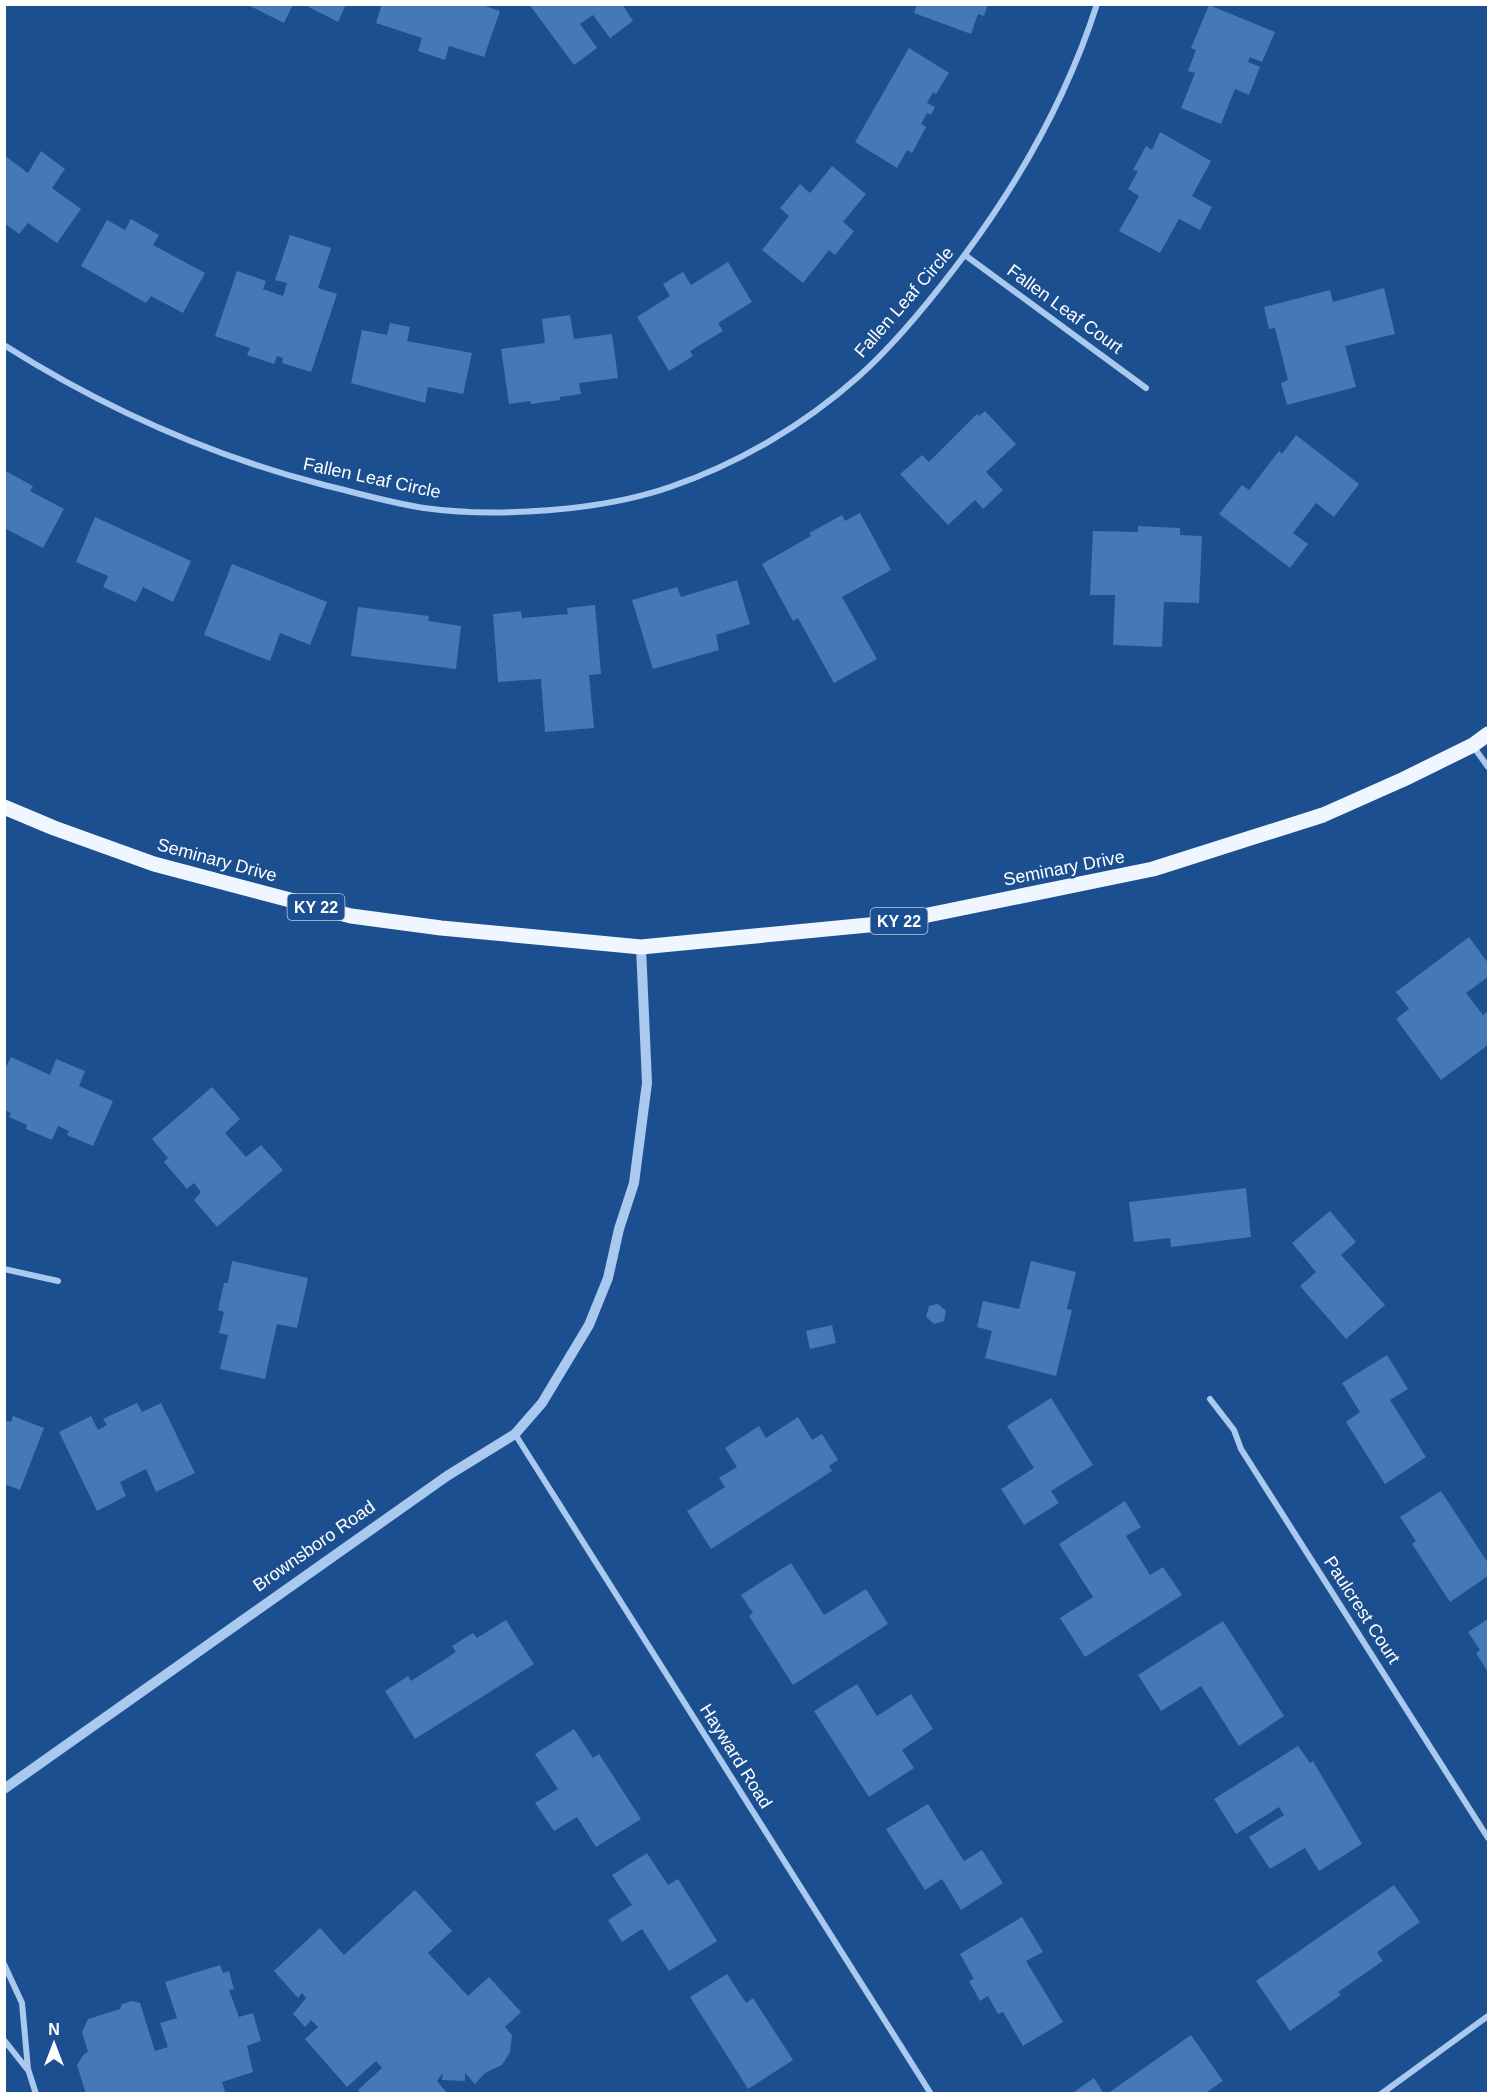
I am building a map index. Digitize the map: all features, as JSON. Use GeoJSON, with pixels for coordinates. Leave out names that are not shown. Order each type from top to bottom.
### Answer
{"type":"FeatureCollection","features":[{"type":"Feature","properties":{"kind":"main road","name":"KY 22"},"geometry":{"type":"LineString","coordinates":[[1473,745],[1488,734]]}},
{"type":"Feature","properties":{"kind":"main road","name":"Seminary Drive"},"geometry":{"type":"LineString","coordinates":[[4,807],[54,828],[154,864],[351,916],[441,928],[641,947],[889,923],[1153,869],[1323,815],[1473,745]]}},
{"type":"Feature","properties":{"kind":"street","name":"Fallen Leaf Circle"},"geometry":{"type":"LineString","coordinates":[[4,345],[48,372],[158,430],[233,458],[316,483],[424,508],[474,512],[542,511],[668,488],[742,456],[805,418],[858,377],[895,340],[986,228],[1062,98],[1097,4]]}},
{"type":"Feature","properties":{"kind":"street","name":"Fallen Leaf Court"},"geometry":{"type":"LineString","coordinates":[[965,255],[1146,388]]}},
{"type":"Feature","properties":{"kind":"street"},"geometry":{"type":"LineString","coordinates":[[1473,745],[1488,767]]}},
{"type":"Feature","properties":{"kind":"street","name":"Brownsboro Road"},"geometry":{"type":"LineString","coordinates":[[4,1789],[447,1476],[515,1434],[542,1402],[570,1360],[601,1296],[634,1183],[647,1083],[641,947]]}},
{"type":"Feature","properties":{"kind":"street"},"geometry":{"type":"LineString","coordinates":[[4,1269],[58,1281]]}},
{"type":"Feature","properties":{"kind":"street","name":"Paulcrest Court"},"geometry":{"type":"LineString","coordinates":[[1210,1399],[1233,1430],[1241,1449],[1488,1838]]}},
{"type":"Feature","properties":{"kind":"street","name":"Hayward Road"},"geometry":{"type":"LineString","coordinates":[[515,1434],[931,2094]]}},
{"type":"Feature","properties":{"kind":"street"},"geometry":{"type":"LineString","coordinates":[[4,1964],[22,2003],[28,2069],[36,2094]]}},
{"type":"Feature","properties":{"kind":"street"},"geometry":{"type":"LineString","coordinates":[[1381,2094],[1488,2016]]}},
{"type":"Feature","properties":{"kind":"street"},"geometry":{"type":"LineString","coordinates":[[4,2040],[28,2069]]}},
{"type":"Feature","properties":{"kind":"building"},"geometry":{"type":"Polygon","coordinates":[[[251,4],[293,4],[284,23],[250,6],[251,4]]]}},
{"type":"Feature","properties":{"kind":"building"},"geometry":{"type":"Polygon","coordinates":[[[303,4],[346,4],[338,22],[303,4]]]}},
{"type":"Feature","properties":{"kind":"building"},"geometry":{"type":"Polygon","coordinates":[[[382,4],[479,4],[500,11],[484,57],[449,46],[445,60],[418,51],[422,38],[376,23],[382,4]]]}},
{"type":"Feature","properties":{"kind":"building"},"geometry":{"type":"Polygon","coordinates":[[[529,4],[622,4],[633,21],[610,38],[593,15],[580,24],[597,48],[574,65],[529,4]]]}},
{"type":"Feature","properties":{"kind":"building"},"geometry":{"type":"Polygon","coordinates":[[[917,4],[988,4],[984,16],[978,14],[971,34],[914,13],[917,4]]]}},
{"type":"Feature","properties":{"kind":"building"},"geometry":{"type":"Polygon","coordinates":[[[1209,5],[1275,32],[1262,62],[1250,57],[1248,62],[1260,67],[1249,95],[1235,89],[1221,124],[1181,108],[1195,73],[1188,71],[1196,50],[1191,48],[1209,5]]]}},
{"type":"Feature","properties":{"kind":"building"},"geometry":{"type":"Polygon","coordinates":[[[909,48],[949,73],[936,94],[933,92],[927,103],[935,107],[931,115],[927,113],[921,124],[926,127],[912,153],[907,150],[897,168],[855,142],[909,48]]]}},
{"type":"Feature","properties":{"kind":"building"},"geometry":{"type":"Polygon","coordinates":[[[1160,132],[1211,161],[1192,196],[1212,207],[1200,230],[1179,219],[1160,253],[1119,231],[1139,196],[1128,189],[1138,171],[1133,170],[1146,146],[1152,150],[1160,132]]]}},
{"type":"Feature","properties":{"kind":"building"},"geometry":{"type":"Polygon","coordinates":[[[41,151],[65,169],[52,188],[81,209],[57,243],[28,223],[19,234],[4,223],[4,155],[28,173],[41,151]]]}},
{"type":"Feature","properties":{"kind":"building"},"geometry":{"type":"Polygon","coordinates":[[[832,166],[866,194],[843,222],[854,231],[835,255],[829,250],[803,283],[762,250],[789,216],[780,208],[800,184],[810,193],[832,166]]]}},
{"type":"Feature","properties":{"kind":"building"},"geometry":{"type":"Polygon","coordinates":[[[131,219],[159,235],[153,245],[205,273],[183,313],[151,296],[146,303],[81,266],[107,220],[125,230],[131,219]]]}},
{"type":"Feature","properties":{"kind":"building"},"geometry":{"type":"Polygon","coordinates":[[[290,235],[331,248],[318,288],[337,294],[311,372],[282,363],[283,358],[277,356],[274,364],[247,355],[250,348],[215,336],[237,271],[266,281],[263,289],[283,296],[287,283],[275,280],[290,235]]]}},
{"type":"Feature","properties":{"kind":"building"},"geometry":{"type":"Polygon","coordinates":[[[728,262],[752,302],[718,323],[723,331],[690,351],[693,356],[669,371],[637,317],[670,296],[663,284],[683,272],[691,285],[728,262]]]}},
{"type":"Feature","properties":{"kind":"building"},"geometry":{"type":"Polygon","coordinates":[[[1384,288],[1395,334],[1345,346],[1356,387],[1287,405],[1281,383],[1288,380],[1275,328],[1269,329],[1264,307],[1330,290],[1333,302],[1384,288]]]}},
{"type":"Feature","properties":{"kind":"building"},"geometry":{"type":"Polygon","coordinates":[[[570,315],[574,339],[612,334],[618,378],[579,383],[581,394],[560,397],[560,400],[509,404],[501,349],[545,343],[542,319],[570,315]]]}},
{"type":"Feature","properties":{"kind":"building"},"geometry":{"type":"Polygon","coordinates":[[[390,323],[410,327],[407,341],[472,353],[463,394],[428,387],[425,403],[351,383],[362,330],[387,335],[390,323]]]}},
{"type":"Feature","properties":{"kind":"building"},"geometry":{"type":"Polygon","coordinates":[[[985,411],[1016,444],[986,472],[1003,490],[983,509],[975,500],[948,525],[900,474],[922,455],[929,462],[977,414],[979,416],[985,411]]]}},
{"type":"Feature","properties":{"kind":"building"},"geometry":{"type":"Polygon","coordinates":[[[1296,435],[1359,484],[1334,517],[1316,503],[1293,533],[1308,544],[1290,568],[1219,514],[1242,485],[1249,490],[1279,451],[1282,454],[1296,435]]]}},
{"type":"Feature","properties":{"kind":"building"},"geometry":{"type":"Polygon","coordinates":[[[4,470],[33,486],[30,491],[64,509],[43,548],[4,528],[4,470]]]}},
{"type":"Feature","properties":{"kind":"building"},"geometry":{"type":"Polygon","coordinates":[[[860,513],[891,570],[842,597],[877,659],[834,683],[798,618],[793,621],[762,564],[811,536],[809,533],[842,515],[845,521],[860,513]]]}},
{"type":"Feature","properties":{"kind":"building"},"geometry":{"type":"Polygon","coordinates":[[[95,517],[191,561],[173,602],[143,587],[136,602],[103,587],[108,576],[76,562],[95,517]]]}},
{"type":"Feature","properties":{"kind":"building"},"geometry":{"type":"Polygon","coordinates":[[[1138,526],[1180,528],[1180,535],[1202,536],[1199,603],[1164,602],[1162,647],[1113,645],[1115,595],[1090,595],[1093,531],[1138,532],[1138,526]]]}},
{"type":"Feature","properties":{"kind":"building"},"geometry":{"type":"Polygon","coordinates":[[[232,564],[327,602],[310,645],[280,633],[270,661],[204,635],[232,564]]]}},
{"type":"Feature","properties":{"kind":"building"},"geometry":{"type":"Polygon","coordinates":[[[737,580],[750,624],[716,635],[719,650],[653,669],[632,600],[677,587],[681,597],[737,580]]]}},
{"type":"Feature","properties":{"kind":"building"},"geometry":{"type":"Polygon","coordinates":[[[595,605],[601,674],[589,675],[594,728],[545,732],[541,679],[498,682],[493,614],[521,611],[522,618],[568,614],[567,608],[595,605]]]}},
{"type":"Feature","properties":{"kind":"building"},"geometry":{"type":"Polygon","coordinates":[[[358,607],[429,616],[428,621],[461,626],[456,669],[351,656],[358,607]]]}},
{"type":"Feature","properties":{"kind":"building"},"geometry":{"type":"Polygon","coordinates":[[[1469,937],[1488,963],[1488,977],[1466,993],[1483,1015],[1488,1011],[1488,1045],[1441,1080],[1396,1019],[1409,1009],[1396,992],[1469,937]]]}},
{"type":"Feature","properties":{"kind":"building"},"geometry":{"type":"Polygon","coordinates":[[[11,1057],[50,1075],[56,1059],[85,1071],[79,1086],[113,1101],[93,1146],[67,1135],[69,1131],[58,1126],[52,1140],[26,1129],[27,1125],[9,1117],[11,1113],[4,1110],[4,1071],[11,1057]]]}},
{"type":"Feature","properties":{"kind":"building"},"geometry":{"type":"Polygon","coordinates":[[[212,1087],[240,1119],[225,1133],[246,1157],[261,1145],[283,1170],[217,1227],[194,1200],[201,1192],[194,1183],[187,1189],[164,1162],[168,1158],[152,1139],[212,1087]]]}},
{"type":"Feature","properties":{"kind":"building"},"geometry":{"type":"Polygon","coordinates":[[[1246,1188],[1251,1237],[1171,1247],[1170,1238],[1134,1242],[1129,1202],[1246,1188]]]}},
{"type":"Feature","properties":{"kind":"building"},"geometry":{"type":"Polygon","coordinates":[[[1330,1211],[1356,1242],[1341,1255],[1385,1305],[1346,1339],[1300,1286],[1316,1272],[1292,1243],[1330,1211]]]}},
{"type":"Feature","properties":{"kind":"building"},"geometry":{"type":"Polygon","coordinates":[[[232,1261],[308,1278],[297,1328],[277,1324],[265,1379],[220,1369],[228,1335],[219,1333],[224,1312],[218,1310],[224,1283],[228,1283],[232,1261]]]}},
{"type":"Feature","properties":{"kind":"building"},"geometry":{"type":"Polygon","coordinates":[[[1031,1261],[1076,1272],[1067,1309],[1072,1310],[1056,1376],[985,1358],[992,1331],[977,1327],[983,1301],[1019,1309],[1031,1261]]]}},
{"type":"Feature","properties":{"kind":"building"},"geometry":{"type":"Polygon","coordinates":[[[938,1304],[946,1311],[944,1321],[934,1324],[926,1317],[929,1306],[938,1304]]]}},
{"type":"Feature","properties":{"kind":"building"},"geometry":{"type":"Polygon","coordinates":[[[832,1325],[836,1343],[810,1349],[806,1331],[832,1325]]]}},
{"type":"Feature","properties":{"kind":"building"},"geometry":{"type":"Polygon","coordinates":[[[1387,1355],[1408,1389],[1390,1400],[1426,1457],[1385,1484],[1346,1422],[1360,1412],[1342,1383],[1387,1355]]]}},
{"type":"Feature","properties":{"kind":"building"},"geometry":{"type":"Polygon","coordinates":[[[1051,1398],[1093,1465],[1051,1491],[1059,1503],[1024,1525],[1001,1489],[1034,1468],[1007,1426],[1051,1398]]]}},
{"type":"Feature","properties":{"kind":"building"},"geometry":{"type":"Polygon","coordinates":[[[137,1403],[142,1412],[161,1403],[195,1473],[156,1492],[146,1469],[120,1482],[126,1496],[97,1511],[59,1432],[91,1416],[98,1430],[107,1425],[103,1419],[137,1403]]]}},
{"type":"Feature","properties":{"kind":"building"},"geometry":{"type":"Polygon","coordinates":[[[13,1416],[44,1428],[20,1490],[4,1484],[4,1420],[11,1422],[13,1416]]]}},
{"type":"Feature","properties":{"kind":"building"},"geometry":{"type":"Polygon","coordinates":[[[798,1417],[812,1440],[822,1434],[838,1460],[829,1466],[832,1471],[711,1549],[687,1511],[725,1487],[719,1478],[737,1467],[725,1448],[759,1426],[766,1438],[798,1417]]]}},
{"type":"Feature","properties":{"kind":"building"},"geometry":{"type":"Polygon","coordinates":[[[1441,1491],[1488,1563],[1488,1576],[1450,1602],[1412,1544],[1416,1541],[1400,1517],[1441,1491]]]}},
{"type":"Feature","properties":{"kind":"building"},"geometry":{"type":"Polygon","coordinates":[[[1125,1501],[1141,1527],[1126,1536],[1150,1575],[1163,1567],[1182,1595],[1085,1657],[1060,1618],[1093,1597],[1059,1544],[1125,1501]]]}},
{"type":"Feature","properties":{"kind":"building"},"geometry":{"type":"Polygon","coordinates":[[[791,1563],[824,1615],[866,1589],[888,1624],[793,1685],[749,1616],[753,1613],[741,1595],[791,1563]]]}},
{"type":"Feature","properties":{"kind":"building"},"geometry":{"type":"Polygon","coordinates":[[[1488,1619],[1488,1672],[1476,1653],[1480,1650],[1468,1632],[1488,1619]]]}},
{"type":"Feature","properties":{"kind":"building"},"geometry":{"type":"Polygon","coordinates":[[[506,1620],[534,1664],[415,1739],[385,1691],[408,1676],[411,1681],[456,1652],[452,1646],[473,1633],[477,1638],[506,1620]]]}},
{"type":"Feature","properties":{"kind":"building"},"geometry":{"type":"Polygon","coordinates":[[[1223,1621],[1284,1716],[1239,1746],[1201,1686],[1161,1711],[1138,1675],[1223,1621]]]}},
{"type":"Feature","properties":{"kind":"building"},"geometry":{"type":"Polygon","coordinates":[[[857,1684],[877,1716],[911,1694],[933,1729],[902,1750],[914,1768],[869,1797],[814,1711],[857,1684]]]}},
{"type":"Feature","properties":{"kind":"building"},"geometry":{"type":"Polygon","coordinates":[[[574,1729],[593,1758],[599,1754],[641,1819],[596,1847],[577,1817],[554,1831],[535,1803],[558,1789],[535,1754],[574,1729]]]}},
{"type":"Feature","properties":{"kind":"building"},"geometry":{"type":"Polygon","coordinates":[[[1298,1746],[1310,1763],[1313,1761],[1362,1844],[1319,1871],[1305,1848],[1270,1869],[1249,1837],[1284,1815],[1279,1807],[1236,1834],[1214,1799],[1298,1746]]]}},
{"type":"Feature","properties":{"kind":"building"},"geometry":{"type":"Polygon","coordinates":[[[928,1804],[964,1861],[982,1850],[1003,1883],[961,1910],[942,1879],[925,1890],[886,1829],[928,1804]]]}},
{"type":"Feature","properties":{"kind":"building"},"geometry":{"type":"Polygon","coordinates":[[[647,1853],[668,1885],[678,1879],[717,1941],[669,1971],[642,1929],[622,1942],[608,1920],[632,1905],[612,1875],[647,1853]]]}},
{"type":"Feature","properties":{"kind":"building"},"geometry":{"type":"Polygon","coordinates":[[[1394,1885],[1420,1922],[1377,1952],[1383,1961],[1338,1992],[1341,1995],[1290,2031],[1256,1981],[1394,1885]]]}},
{"type":"Feature","properties":{"kind":"building"},"geometry":{"type":"Polygon","coordinates":[[[415,1890],[452,1931],[428,1953],[468,1996],[489,1977],[521,2012],[505,2027],[512,2035],[510,2052],[502,2065],[485,2073],[475,2084],[465,2073],[465,2081],[442,2080],[443,2073],[437,2081],[448,2094],[360,2094],[358,2090],[382,2068],[376,2061],[347,2087],[305,2039],[318,2027],[311,2020],[305,2027],[293,2014],[306,1998],[302,1993],[298,1998],[274,1971],[320,1928],[344,1955],[415,1890]]]}},
{"type":"Feature","properties":{"kind":"building"},"geometry":{"type":"Polygon","coordinates":[[[1022,1917],[1043,1952],[1026,1961],[1063,2022],[1023,2046],[1003,2012],[998,2014],[988,1996],[980,2001],[969,1981],[974,1979],[960,1954],[1022,1917]]]}},
{"type":"Feature","properties":{"kind":"building"},"geometry":{"type":"Polygon","coordinates":[[[220,1965],[223,1973],[229,1971],[234,1989],[229,1990],[239,2017],[253,2013],[261,2041],[247,2046],[253,2072],[222,2082],[226,2094],[86,2094],[77,2065],[88,2052],[82,2032],[88,2019],[120,2009],[122,2004],[132,2001],[140,2003],[155,2051],[168,2047],[160,2023],[177,2018],[165,1982],[220,1965]]]}},
{"type":"Feature","properties":{"kind":"building"},"geometry":{"type":"Polygon","coordinates":[[[727,1974],[746,2003],[753,1998],[793,2060],[748,2089],[690,1997],[727,1974]]]}},
{"type":"Feature","properties":{"kind":"building"},"geometry":{"type":"Polygon","coordinates":[[[1191,2035],[1223,2081],[1204,2094],[1107,2094],[1191,2035]]]}},
{"type":"Feature","properties":{"kind":"building"},"geometry":{"type":"Polygon","coordinates":[[[1094,2078],[1104,2094],[1071,2094],[1094,2078]]]}}]}
